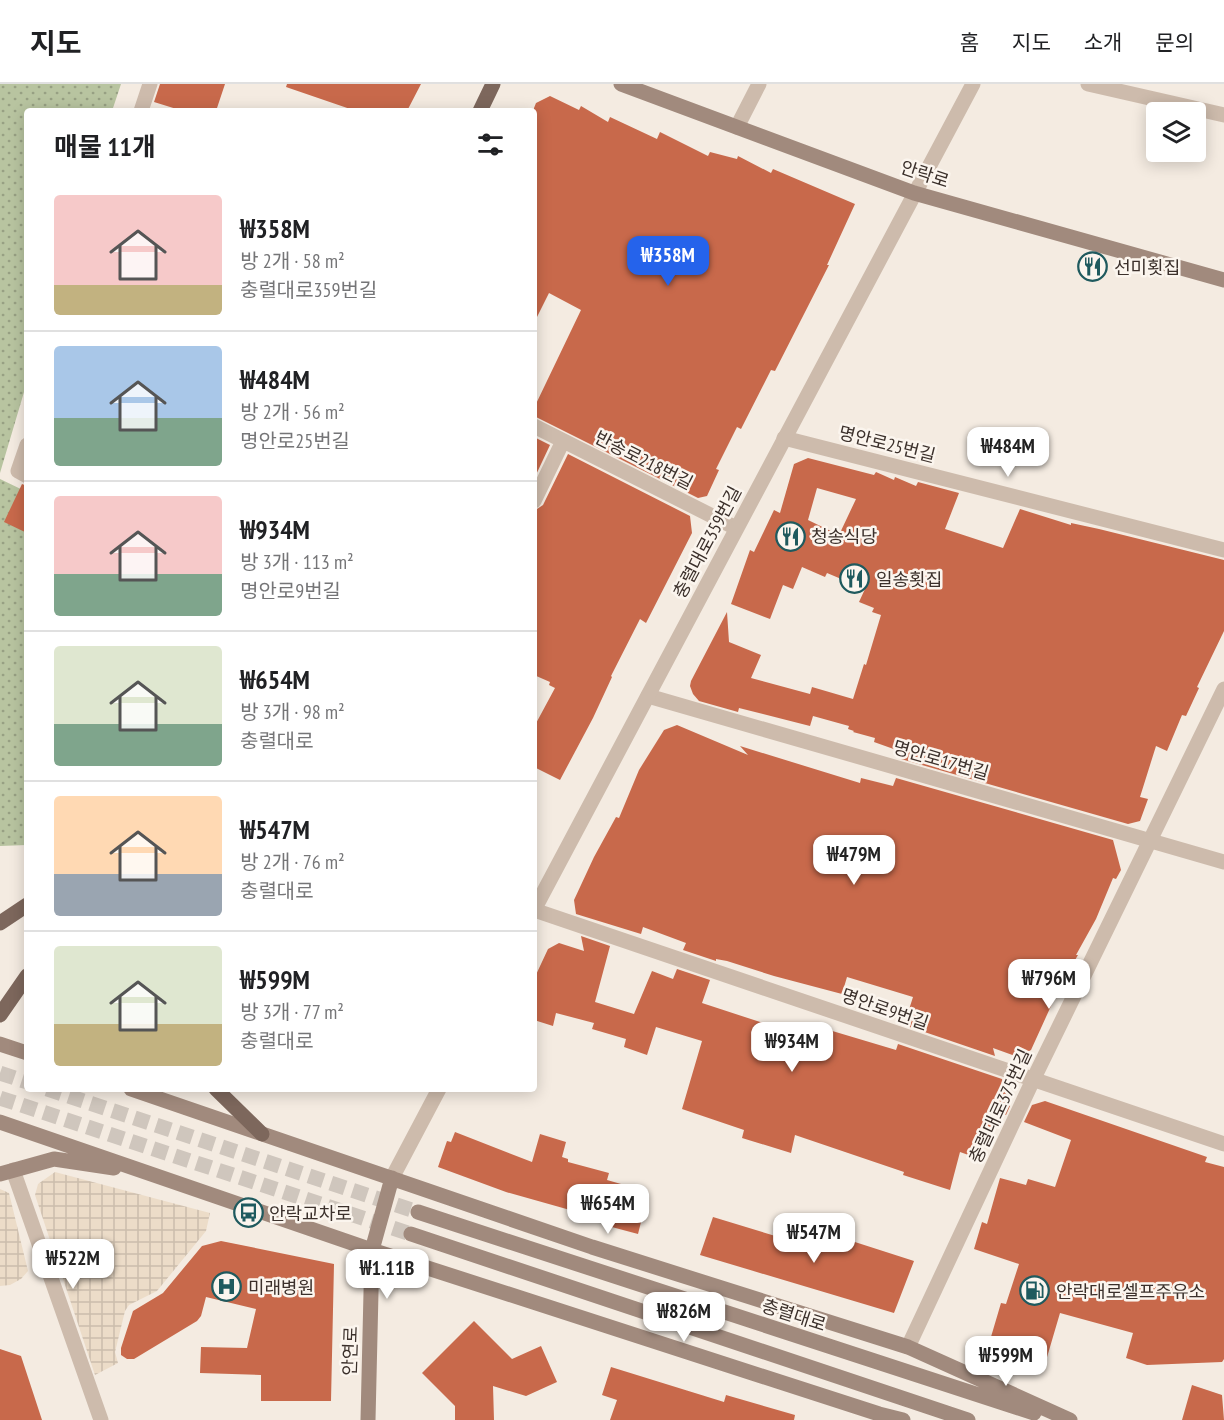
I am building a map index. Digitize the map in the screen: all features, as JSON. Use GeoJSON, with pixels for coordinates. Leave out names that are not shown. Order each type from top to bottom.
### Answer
{"type":"FeatureCollection","features":[{"type":"Feature","properties":{"kind":"main road"},"geometry":{"type":"LineString","coordinates":[[481,108],[493,84]]}},
{"type":"Feature","properties":{"kind":"main road","name":"안락로"},"geometry":{"type":"LineString","coordinates":[[630,86],[914,193],[1224,280]]}},
{"type":"Feature","properties":{"kind":"main road"},"geometry":{"type":"LineString","coordinates":[[0,923],[24,907]]}},
{"type":"Feature","properties":{"kind":"main road"},"geometry":{"type":"LineString","coordinates":[[0,1015],[24,980]]}},
{"type":"Feature","properties":{"kind":"main road"},"geometry":{"type":"LineString","coordinates":[[0,1044],[24,1052]]}},
{"type":"Feature","properties":{"kind":"main road"},"geometry":{"type":"LineString","coordinates":[[140,1092],[592,1247],[908,1347],[1070,1420]]}},
{"type":"Feature","properties":{"kind":"main road"},"geometry":{"type":"LineString","coordinates":[[219,1092],[262,1134]]}},
{"type":"Feature","properties":{"kind":"main road"},"geometry":{"type":"LineString","coordinates":[[0,1122],[372,1250],[878,1417],[903,1420]]}},
{"type":"Feature","properties":{"kind":"main road"},"geometry":{"type":"LineString","coordinates":[[7,1172],[54,1159],[154,1174]]}},
{"type":"Feature","properties":{"kind":"main road","name":"안연로"},"geometry":{"type":"LineString","coordinates":[[368,1420],[372,1250],[392,1178]]}},
{"type":"Feature","properties":{"kind":"main road","name":"충렬대로"},"geometry":{"type":"LineString","coordinates":[[418,1212],[1055,1420]]}},
{"type":"Feature","properties":{"kind":"main road"},"geometry":{"type":"LineString","coordinates":[[411,1234],[968,1420]]}},
{"type":"Feature","properties":{"kind":"street"},"geometry":{"type":"LineString","coordinates":[[142,108],[150,84]]}},
{"type":"Feature","properties":{"kind":"street"},"geometry":{"type":"LineString","coordinates":[[737,127],[759,84]]}},
{"type":"Feature","properties":{"kind":"street","name":"충렬대로359번길"},"geometry":{"type":"LineString","coordinates":[[537,904],[973,84]]}},
{"type":"Feature","properties":{"kind":"street"},"geometry":{"type":"LineString","coordinates":[[1088,84],[1224,115]]}},
{"type":"Feature","properties":{"kind":"street","name":"반송로218번길"},"geometry":{"type":"LineString","coordinates":[[537,428],[736,528]]}},
{"type":"Feature","properties":{"kind":"street","name":"명안로25번길"},"geometry":{"type":"LineString","coordinates":[[784,438],[1224,550]]}},
{"type":"Feature","properties":{"kind":"street"},"geometry":{"type":"LineString","coordinates":[[537,495],[563,441]]}},
{"type":"Feature","properties":{"kind":"street"},"geometry":{"type":"LineString","coordinates":[[24,454],[18,471],[24,474]]}},
{"type":"Feature","properties":{"kind":"street","name":"충렬대로375번길"},"geometry":{"type":"LineString","coordinates":[[908,1347],[1033,1080],[1224,689]]}},
{"type":"Feature","properties":{"kind":"street","name":"명안로17번길"},"geometry":{"type":"LineString","coordinates":[[648,696],[1224,862]]}},
{"type":"Feature","properties":{"kind":"street","name":"명안로9번길"},"geometry":{"type":"LineString","coordinates":[[537,911],[1224,1144]]}},
{"type":"Feature","properties":{"kind":"street"},"geometry":{"type":"LineString","coordinates":[[392,1178],[437,1092]]}},
{"type":"Feature","properties":{"kind":"street"},"geometry":{"type":"LineString","coordinates":[[7,1172],[101,1420]]}},
{"type":"Feature","properties":{"kind":"green space"},"geometry":{"type":"Polygon","coordinates":[[[0,84],[121,84],[113,108],[24,108],[24,392],[0,473],[0,84]]]}},
{"type":"Feature","properties":{"kind":"green space"},"geometry":{"type":"Polygon","coordinates":[[[0,479],[24,491],[24,845],[0,846],[0,479]]]}},
{"type":"Feature","properties":{"kind":"shaded area"},"geometry":{"type":"Polygon","coordinates":[[[55,1172],[210,1213],[206,1231],[157,1291],[129,1305],[125,1311],[115,1352],[118,1363],[95,1375],[35,1195],[38,1184],[55,1172]]]}},
{"type":"Feature","properties":{"kind":"shaded area"},"geometry":{"type":"Polygon","coordinates":[[[0,1189],[9,1193],[28,1271],[21,1279],[10,1285],[0,1286],[0,1189]]]}},
{"type":"Feature","properties":{"kind":"building"},"geometry":{"type":"Polygon","coordinates":[[[160,84],[225,84],[217,108],[173,108],[154,102],[160,84]]]}},
{"type":"Feature","properties":{"kind":"building"},"geometry":{"type":"Polygon","coordinates":[[[287,84],[421,84],[409,108],[347,108],[286,87],[287,84]]]}},
{"type":"Feature","properties":{"kind":"building"},"geometry":{"type":"Polygon","coordinates":[[[550,96],[579,110],[581,106],[608,122],[610,117],[657,139],[660,132],[708,156],[710,152],[737,159],[738,156],[771,173],[773,169],[855,204],[827,265],[829,265],[775,371],[771,370],[741,429],[737,427],[716,469],[719,470],[707,496],[698,498],[537,418],[537,402],[581,310],[549,293],[537,317],[537,108],[534,108],[536,103],[550,96]]]}},
{"type":"Feature","properties":{"kind":"building"},"geometry":{"type":"Polygon","coordinates":[[[537,438],[550,445],[537,473],[537,438]]]}},
{"type":"Feature","properties":{"kind":"building"},"geometry":{"type":"Polygon","coordinates":[[[568,454],[690,516],[692,533],[646,623],[640,619],[593,718],[560,780],[537,768],[537,721],[555,688],[549,685],[550,682],[537,676],[537,509],[543,505],[568,454]]]}},
{"type":"Feature","properties":{"kind":"building"},"geometry":{"type":"Polygon","coordinates":[[[808,458],[874,475],[876,472],[916,486],[918,482],[959,493],[945,529],[1003,548],[1020,509],[1071,525],[1071,523],[1099,529],[1224,560],[1224,631],[1186,716],[1182,715],[1167,751],[1156,746],[1140,797],[1148,799],[1140,821],[1128,824],[901,759],[902,752],[874,742],[875,738],[853,732],[848,729],[849,726],[813,716],[810,726],[739,708],[738,712],[699,701],[693,694],[691,681],[727,612],[729,642],[761,655],[751,678],[810,694],[812,687],[853,699],[881,615],[872,612],[874,608],[859,602],[865,589],[827,573],[825,577],[802,567],[793,589],[783,585],[770,619],[731,604],[750,550],[754,552],[774,510],[780,513],[794,464],[808,458]],[[817,488],[808,520],[839,535],[856,499],[817,488]]]}},
{"type":"Feature","properties":{"kind":"building"},"geometry":{"type":"Polygon","coordinates":[[[22,484],[24,485],[24,532],[4,522],[22,484]]]}},
{"type":"Feature","properties":{"kind":"building"},"geometry":{"type":"Polygon","coordinates":[[[677,725],[748,755],[740,746],[860,783],[861,778],[893,786],[896,778],[1113,840],[1121,870],[1116,879],[1113,878],[1096,919],[1061,984],[1031,1050],[1018,1057],[993,1048],[995,1056],[904,1025],[913,997],[847,977],[842,994],[727,961],[716,959],[716,961],[683,950],[686,943],[643,927],[641,934],[576,914],[574,900],[594,857],[616,817],[619,818],[639,770],[664,730],[677,725]]]}},
{"type":"Feature","properties":{"kind":"building"},"geometry":{"type":"Polygon","coordinates":[[[581,936],[610,946],[595,1002],[634,1014],[652,971],[673,979],[677,969],[710,980],[702,1003],[815,1040],[819,1027],[896,1050],[898,1044],[1002,1079],[1010,1106],[1006,1115],[1000,1113],[977,1158],[960,1152],[950,1190],[795,1135],[791,1153],[742,1138],[744,1130],[682,1109],[702,1041],[656,1027],[647,1055],[624,1047],[626,1039],[592,1029],[594,1023],[556,1013],[553,1026],[537,1021],[537,973],[548,949],[559,943],[584,951],[581,936]]]}},
{"type":"Feature","properties":{"kind":"building"},"geometry":{"type":"Polygon","coordinates":[[[1045,1101],[1207,1157],[1205,1162],[1224,1167],[1224,1359],[1222,1362],[1147,1365],[1126,1358],[1133,1333],[1060,1313],[1045,1364],[988,1347],[1001,1303],[1006,1304],[1019,1264],[974,1249],[982,1222],[987,1224],[1000,1178],[1026,1185],[1028,1179],[1055,1187],[1071,1140],[1024,1122],[1032,1105],[1045,1101]]]}},
{"type":"Feature","properties":{"kind":"building"},"geometry":{"type":"Polygon","coordinates":[[[455,1132],[532,1162],[540,1134],[566,1142],[562,1157],[568,1159],[568,1162],[609,1173],[607,1180],[635,1188],[633,1194],[647,1198],[638,1234],[608,1226],[609,1221],[506,1192],[438,1167],[447,1141],[451,1142],[455,1132]]]}},
{"type":"Feature","properties":{"kind":"building"},"geometry":{"type":"Polygon","coordinates":[[[713,1217],[825,1251],[830,1234],[914,1261],[894,1313],[700,1255],[713,1217]]]}},
{"type":"Feature","properties":{"kind":"building"},"geometry":{"type":"Polygon","coordinates":[[[221,1241],[334,1264],[331,1401],[261,1401],[261,1375],[200,1373],[201,1347],[247,1348],[256,1309],[206,1297],[201,1316],[197,1321],[134,1359],[127,1359],[121,1355],[121,1348],[133,1311],[163,1293],[202,1246],[221,1241]]]}},
{"type":"Feature","properties":{"kind":"building"},"geometry":{"type":"Polygon","coordinates":[[[474,1321],[512,1359],[541,1346],[557,1382],[526,1396],[493,1386],[494,1420],[455,1420],[455,1406],[422,1373],[474,1321]]]}},
{"type":"Feature","properties":{"kind":"building"},"geometry":{"type":"Polygon","coordinates":[[[0,1349],[21,1356],[42,1420],[0,1420],[0,1349]]]}},
{"type":"Feature","properties":{"kind":"building"},"geometry":{"type":"Polygon","coordinates":[[[611,1367],[724,1402],[726,1395],[795,1415],[794,1420],[610,1420],[617,1400],[602,1395],[611,1367]]]}},
{"type":"Feature","properties":{"kind":"building"},"geometry":{"type":"Polygon","coordinates":[[[1192,1385],[1222,1395],[1224,1420],[1182,1420],[1192,1385]]]}},
{"type":"Feature","properties":{"kind":"tunnel"},"geometry":{"type":"LineString","coordinates":[[0,1073],[24,1081]]}},
{"type":"Feature","properties":{"kind":"tunnel"},"geometry":{"type":"LineString","coordinates":[[56,1092],[418,1212]]}},
{"type":"Feature","properties":{"kind":"tunnel"},"geometry":{"type":"LineString","coordinates":[[0,1098],[411,1234]]}},
{"type":"Feature","properties":{"kind":"place","name":"선미횟집"},"geometry":{"type":"Point","coordinates":[1093,267]}},
{"type":"Feature","properties":{"kind":"place","name":"청송식당"},"geometry":{"type":"Point","coordinates":[790,536]}},
{"type":"Feature","properties":{"kind":"place","name":"일송횟집"},"geometry":{"type":"Point","coordinates":[855,579]}},
{"type":"Feature","properties":{"kind":"place","name":"안락교차로"},"geometry":{"type":"Point","coordinates":[248,1213]}},
{"type":"Feature","properties":{"kind":"place","name":"미래병원"},"geometry":{"type":"Point","coordinates":[227,1287]}},
{"type":"Feature","properties":{"kind":"place","name":"안락대로셀프주유소"},"geometry":{"type":"Point","coordinates":[1035,1291]}}]}
